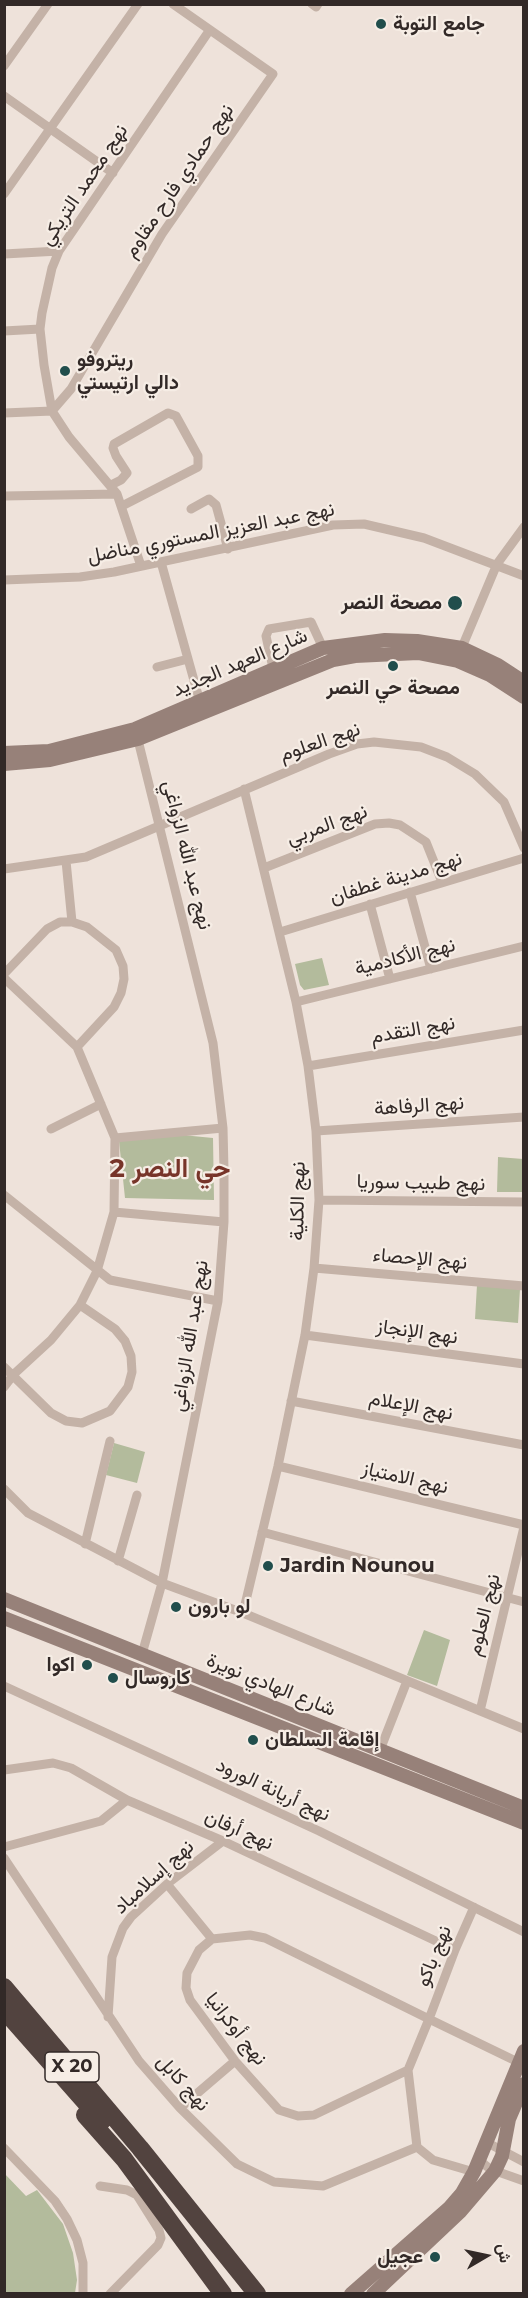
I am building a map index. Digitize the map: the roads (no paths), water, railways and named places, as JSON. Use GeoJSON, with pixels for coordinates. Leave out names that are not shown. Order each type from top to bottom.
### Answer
{"type":"FeatureCollection","features":[{"type":"Feature","properties":{"kind":"highway","name":"X 20"},"geometry":{"type":"LineString","coordinates":[[4,1987],[26,2024],[257,2294]]}},
{"type":"Feature","properties":{"kind":"highway","name":"X 20"},"geometry":{"type":"LineString","coordinates":[[4,2010],[26,2024]]}},
{"type":"Feature","properties":{"kind":"highway"},"geometry":{"type":"LineString","coordinates":[[26,2024],[64,2092],[124,2160],[223,2294]]}},
{"type":"Feature","properties":{"kind":"highway"},"geometry":{"type":"LineString","coordinates":[[26,2024],[85,2071],[269,2294]]}},
{"type":"Feature","properties":{"kind":"highway","name":"X 20"},"geometry":{"type":"LineString","coordinates":[[135,2151],[242,2294]]}},
{"type":"Feature","properties":{"kind":"main road","name":"شارع العهد الجديد"},"geometry":{"type":"LineString","coordinates":[[4,753],[49,751],[137,734],[273,668],[323,648],[385,640],[417,641],[498,665],[524,682]]}},
{"type":"Feature","properties":{"kind":"main road","name":"شارع العهد الجديد"},"geometry":{"type":"LineString","coordinates":[[4,764],[50,760],[137,734],[333,660],[387,652],[460,654],[524,697]]}},
{"type":"Feature","properties":{"kind":"main road","name":"شارع الهادي نويرة"},"geometry":{"type":"LineString","coordinates":[[4,1599],[524,1808]]}},
{"type":"Feature","properties":{"kind":"main road","name":"شارع الهادي نويرة"},"geometry":{"type":"LineString","coordinates":[[4,1618],[524,1823]]}},
{"type":"Feature","properties":{"kind":"main road"},"geometry":{"type":"LineString","coordinates":[[351,2294],[462,2193],[522,2060]]}},
{"type":"Feature","properties":{"kind":"main road"},"geometry":{"type":"LineString","coordinates":[[373,2294],[460,2212],[495,2171],[503,2150],[509,2119],[524,2084]]}},
{"type":"Feature","properties":{"kind":"street"},"geometry":{"type":"LineString","coordinates":[[4,66],[48,4]]}},
{"type":"Feature","properties":{"kind":"street"},"geometry":{"type":"LineString","coordinates":[[4,194],[138,4]]}},
{"type":"Feature","properties":{"kind":"street","name":"نهج حمادي فارح مقاوم"},"geometry":{"type":"LineString","coordinates":[[52,411],[71,389],[162,234],[273,74],[173,4]]}},
{"type":"Feature","properties":{"kind":"street"},"geometry":{"type":"LineString","coordinates":[[312,4],[316,7],[318,4]]}},
{"type":"Feature","properties":{"kind":"street","name":"نهج محمد التريكي"},"geometry":{"type":"LineString","coordinates":[[141,566],[117,494],[69,437],[52,411],[40,329],[45,292],[59,251],[209,30]]}},
{"type":"Feature","properties":{"kind":"street"},"geometry":{"type":"LineString","coordinates":[[4,96],[113,173]]}},
{"type":"Feature","properties":{"kind":"street"},"geometry":{"type":"LineString","coordinates":[[4,254],[59,251]]}},
{"type":"Feature","properties":{"kind":"street"},"geometry":{"type":"LineString","coordinates":[[4,331],[40,329]]}},
{"type":"Feature","properties":{"kind":"street"},"geometry":{"type":"LineString","coordinates":[[4,413],[52,411]]}},
{"type":"Feature","properties":{"kind":"street"},"geometry":{"type":"LineString","coordinates":[[111,485],[121,480],[127,473],[112,448],[114,444],[168,412],[176,416],[198,456],[198,467],[122,506]]}},
{"type":"Feature","properties":{"kind":"street"},"geometry":{"type":"LineString","coordinates":[[4,496],[117,494]]}},
{"type":"Feature","properties":{"kind":"street"},"geometry":{"type":"LineString","coordinates":[[191,509],[210,500],[216,505],[228,549]]}},
{"type":"Feature","properties":{"kind":"street","name":"نهج عبد العزيز المستوري مناضل"},"geometry":{"type":"LineString","coordinates":[[4,580],[80,577],[228,549],[333,525],[364,524],[424,538],[524,576]]}},
{"type":"Feature","properties":{"kind":"street"},"geometry":{"type":"LineString","coordinates":[[460,654],[497,564],[524,527]]}},
{"type":"Feature","properties":{"kind":"street"},"geometry":{"type":"LineString","coordinates":[[161,562],[200,702]]}},
{"type":"Feature","properties":{"kind":"street"},"geometry":{"type":"LineString","coordinates":[[273,668],[266,636],[269,629],[311,622],[323,648]]}},
{"type":"Feature","properties":{"kind":"street"},"geometry":{"type":"LineString","coordinates":[[157,668],[188,659]]}},
{"type":"Feature","properties":{"kind":"street","name":"نهج عبد الله الزواغي"},"geometry":{"type":"LineString","coordinates":[[137,734],[213,1043],[224,1128],[224,1222],[218,1301],[162,1583],[142,1654]]}},
{"type":"Feature","properties":{"kind":"street","name":"نهج العلوم"},"geometry":{"type":"LineString","coordinates":[[4,869],[86,857],[244,789],[357,744],[399,742],[422,747],[447,757],[490,786],[504,802],[524,848]]}},
{"type":"Feature","properties":{"kind":"street","name":"نهج الكلية"},"geometry":{"type":"LineString","coordinates":[[243,1614],[278,1466],[305,1335],[314,1268],[319,1200],[316,1131],[308,1066],[280,932],[244,789]]}},
{"type":"Feature","properties":{"kind":"street","name":"نهج المربي"},"geometry":{"type":"LineString","coordinates":[[264,868],[375,824],[389,823],[400,825],[426,842],[442,882]]}},
{"type":"Feature","properties":{"kind":"street","name":"نهج مدينة غطفان"},"geometry":{"type":"LineString","coordinates":[[280,932],[524,858]]}},
{"type":"Feature","properties":{"kind":"street"},"geometry":{"type":"LineString","coordinates":[[66,861],[72,922]]}},
{"type":"Feature","properties":{"kind":"street"},"geometry":{"type":"LineString","coordinates":[[410,892],[431,969]]}},
{"type":"Feature","properties":{"kind":"street"},"geometry":{"type":"LineString","coordinates":[[370,904],[390,979]]}},
{"type":"Feature","properties":{"kind":"street"},"geometry":{"type":"LineString","coordinates":[[4,1388],[14,1374],[51,1340],[80,1305],[97,1271],[114,1212],[115,1138],[77,1047],[4,976],[47,929],[60,922],[72,922],[87,927],[116,950],[123,966],[124,979],[114,1006],[77,1047]]}},
{"type":"Feature","properties":{"kind":"street","name":"نهج الأكادمية"},"geometry":{"type":"LineString","coordinates":[[296,1002],[524,946]]}},
{"type":"Feature","properties":{"kind":"street","name":"نهج التقدم"},"geometry":{"type":"LineString","coordinates":[[308,1066],[524,1030]]}},
{"type":"Feature","properties":{"kind":"street"},"geometry":{"type":"LineString","coordinates":[[51,1129],[101,1104]]}},
{"type":"Feature","properties":{"kind":"street","name":"نهج الرفاهة"},"geometry":{"type":"LineString","coordinates":[[316,1131],[524,1117]]}},
{"type":"Feature","properties":{"kind":"street"},"geometry":{"type":"LineString","coordinates":[[115,1138],[224,1128]]}},
{"type":"Feature","properties":{"kind":"street"},"geometry":{"type":"LineString","coordinates":[[4,1195],[110,1280],[218,1301]]}},
{"type":"Feature","properties":{"kind":"street","name":"نهج طبيب سوريا"},"geometry":{"type":"LineString","coordinates":[[319,1200],[524,1202]]}},
{"type":"Feature","properties":{"kind":"street"},"geometry":{"type":"LineString","coordinates":[[114,1212],[224,1222]]}},
{"type":"Feature","properties":{"kind":"street","name":"نهج الإحصاء"},"geometry":{"type":"LineString","coordinates":[[314,1268],[524,1286]]}},
{"type":"Feature","properties":{"kind":"street"},"geometry":{"type":"LineString","coordinates":[[4,1367],[14,1374],[51,1413],[66,1421],[82,1423],[110,1411],[128,1387],[132,1372],[131,1356],[125,1341],[115,1329],[80,1305]]}},
{"type":"Feature","properties":{"kind":"street","name":"نهج الإنجاز"},"geometry":{"type":"LineString","coordinates":[[305,1335],[524,1364]]}},
{"type":"Feature","properties":{"kind":"street","name":"نهج الإعلام"},"geometry":{"type":"LineString","coordinates":[[291,1401],[524,1445]]}},
{"type":"Feature","properties":{"kind":"street"},"geometry":{"type":"LineString","coordinates":[[85,1544],[110,1441]]}},
{"type":"Feature","properties":{"kind":"street","name":"نهج الامتياز"},"geometry":{"type":"LineString","coordinates":[[278,1466],[524,1526]]}},
{"type":"Feature","properties":{"kind":"street"},"geometry":{"type":"LineString","coordinates":[[4,1489],[28,1513],[162,1583],[524,1729]]}},
{"type":"Feature","properties":{"kind":"street"},"geometry":{"type":"LineString","coordinates":[[118,1561],[137,1495]]}},
{"type":"Feature","properties":{"kind":"street","name":"نهج العلوم"},"geometry":{"type":"LineString","coordinates":[[480,1711],[524,1526]]}},
{"type":"Feature","properties":{"kind":"street"},"geometry":{"type":"LineString","coordinates":[[262,1533],[524,1602]]}},
{"type":"Feature","properties":{"kind":"street"},"geometry":{"type":"LineString","coordinates":[[380,1750],[407,1681]]}},
{"type":"Feature","properties":{"kind":"street","name":"نهج أريانة الورود"},"geometry":{"type":"LineString","coordinates":[[4,1686],[319,1831],[524,1932]]}},
{"type":"Feature","properties":{"kind":"street","name":"نهج أرفان"},"geometry":{"type":"LineString","coordinates":[[4,1770],[53,1763],[62,1765],[127,1800],[223,1841],[455,1950]]}},
{"type":"Feature","properties":{"kind":"street"},"geometry":{"type":"LineString","coordinates":[[4,1846],[102,1821],[127,1800]]}},
{"type":"Feature","properties":{"kind":"street","name":"نهج إسلامباد"},"geometry":{"type":"LineString","coordinates":[[108,2017],[112,1957],[123,1928],[130,1917],[167,1884],[223,1841]]}},
{"type":"Feature","properties":{"kind":"street","name":"نهج كابل"},"geometry":{"type":"LineString","coordinates":[[4,1858],[139,2061],[180,2108],[237,2164],[274,2182],[323,2186],[417,2146]]}},
{"type":"Feature","properties":{"kind":"street"},"geometry":{"type":"LineString","coordinates":[[167,1884],[212,1939],[234,1935],[265,1938],[429,2019],[522,2060]]}},
{"type":"Feature","properties":{"kind":"street","name":"نهج باكو"},"geometry":{"type":"LineString","coordinates":[[429,2019],[474,1907]]}},
{"type":"Feature","properties":{"kind":"street","name":"نهج أوكرانيا"},"geometry":{"type":"LineString","coordinates":[[212,1939],[199,1950],[190,1965],[186,1988],[190,2000],[235,2061],[279,2110],[307,2117],[408,2070]]}},
{"type":"Feature","properties":{"kind":"street"},"geometry":{"type":"LineString","coordinates":[[429,2019],[408,2070],[417,2146],[433,2160],[476,2166],[524,2181]]}},
{"type":"Feature","properties":{"kind":"street"},"geometry":{"type":"LineString","coordinates":[[180,2108],[235,2061]]}},
{"type":"Feature","properties":{"kind":"street"},"geometry":{"type":"LineString","coordinates":[[486,2142],[524,2162]]}},
{"type":"Feature","properties":{"kind":"street"},"geometry":{"type":"LineString","coordinates":[[4,2148],[55,2201],[67,2219],[77,2240],[83,2263],[83,2294]]}},
{"type":"Feature","properties":{"kind":"street"},"geometry":{"type":"LineString","coordinates":[[100,2186],[127,2190],[137,2195],[159,2230],[160,2238],[158,2246],[110,2294]]}},
{"type":"Feature","properties":{"kind":"place","name":"جامع التوبة"},"geometry":{"type":"Point","coordinates":[381,24]}},
{"type":"Feature","properties":{"kind":"place","name":"ريتروفو دالي ارتيستي"},"geometry":{"type":"Point","coordinates":[65,371]}},
{"type":"Feature","properties":{"kind":"place","name":"مصحة النصر"},"geometry":{"type":"Point","coordinates":[455,603]}},
{"type":"Feature","properties":{"kind":"place","name":"مصحة حي النصر"},"geometry":{"type":"Point","coordinates":[393,666]}},
{"type":"Feature","properties":{"kind":"place","name":"Jardin Nounou"},"geometry":{"type":"Point","coordinates":[268,1566]}},
{"type":"Feature","properties":{"kind":"place","name":"لو بارون"},"geometry":{"type":"Point","coordinates":[176,1607]}},
{"type":"Feature","properties":{"kind":"place","name":"اكوا"},"geometry":{"type":"Point","coordinates":[87,1665]}},
{"type":"Feature","properties":{"kind":"place","name":"كاروسال"},"geometry":{"type":"Point","coordinates":[113,1678]}},
{"type":"Feature","properties":{"kind":"place","name":"إقامة السلطان"},"geometry":{"type":"Point","coordinates":[253,1740]}},
{"type":"Feature","properties":{"kind":"place","name":"عجيل"},"geometry":{"type":"Point","coordinates":[435,2257]}},
{"type":"Feature","properties":{"kind":"district","name":"حي النصر 2"},"geometry":{"type":"Point","coordinates":[170,1169]}}]}
